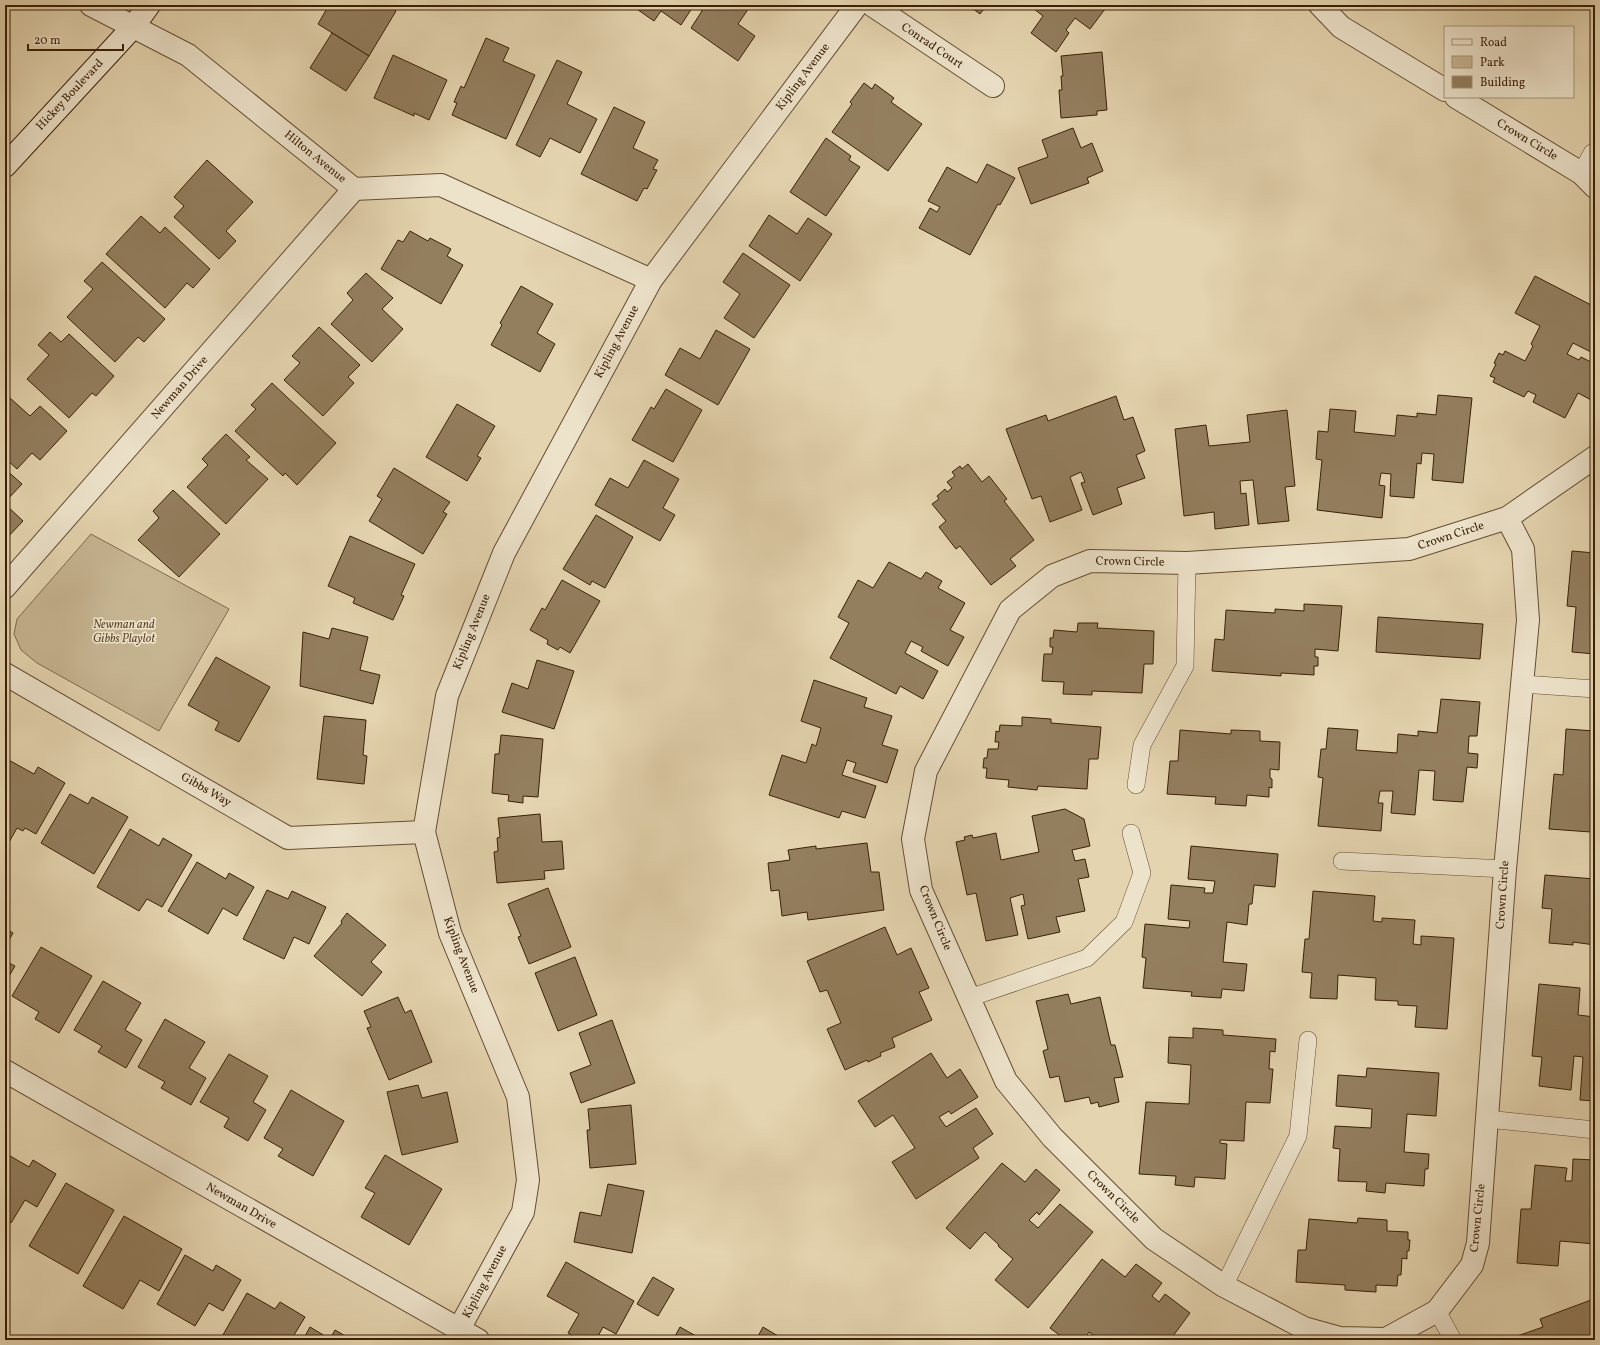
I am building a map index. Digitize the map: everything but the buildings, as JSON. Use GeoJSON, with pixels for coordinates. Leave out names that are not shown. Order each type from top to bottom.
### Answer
{"type":"FeatureCollection","features":[{"type":"Feature","properties":{"kind":"street","name":"Hilton Avenue"},"geometry":{"type":"LineString","coordinates":[[91,5],[188,55],[354,189],[440,185],[652,280]]}},
{"type":"Feature","properties":{"kind":"street","name":"Hickey Boulevard"},"geometry":{"type":"LineString","coordinates":[[5,166],[133,27],[150,5]]}},
{"type":"Feature","properties":{"kind":"street","name":"Kipling Avenue"},"geometry":{"type":"LineString","coordinates":[[459,1329],[522,1212],[528,1180],[518,1097],[450,933],[424,832],[447,696],[504,552],[652,280],[857,5]]}},
{"type":"Feature","properties":{"kind":"street","name":"Conrad Court"},"geometry":{"type":"LineString","coordinates":[[872,5],[993,86]]}},
{"type":"Feature","properties":{"kind":"street"},"geometry":{"type":"LineString","coordinates":[[1320,5],[1341,27],[1444,89]]}},
{"type":"Feature","properties":{"kind":"street","name":"Crown Circle"},"geometry":{"type":"LineString","coordinates":[[1458,98],[1588,180]]}},
{"type":"Feature","properties":{"kind":"street","name":"Newman Drive"},"geometry":{"type":"LineString","coordinates":[[5,587],[354,189]]}},
{"type":"Feature","properties":{"kind":"street","name":"Crown Circle"},"geometry":{"type":"LineString","coordinates":[[1507,518],[1523,549],[1528,620],[1505,869],[1478,1243],[1472,1266],[1437,1310],[1386,1339],[1340,1338],[1304,1328],[1224,1286],[1154,1239],[1052,1137],[1006,1081],[921,890],[913,839],[926,772],[1010,610],[1052,576],[1090,561],[1187,563],[1409,550],[1507,518],[1595,457]]}},
{"type":"Feature","properties":{"kind":"street","name":"Gibbs Way"},"geometry":{"type":"LineString","coordinates":[[5,674],[288,838],[424,832]]}},
{"type":"Feature","properties":{"kind":"street","name":"Newman Drive"},"geometry":{"type":"LineString","coordinates":[[5,1071],[478,1340]]}},
{"type":"Feature","properties":{"kind":"lane"},"geometry":{"type":"LineString","coordinates":[[1588,180],[1592,153]]}},
{"type":"Feature","properties":{"kind":"lane"},"geometry":{"type":"LineString","coordinates":[[1136,785],[1142,745],[1186,666],[1187,563]]}},
{"type":"Feature","properties":{"kind":"lane"},"geometry":{"type":"LineString","coordinates":[[1522,684],[1595,689]]}},
{"type":"Feature","properties":{"kind":"lane"},"geometry":{"type":"LineString","coordinates":[[969,998],[1087,958],[1124,922],[1142,874],[1130,833]]}},
{"type":"Feature","properties":{"kind":"lane"},"geometry":{"type":"LineString","coordinates":[[1342,861],[1505,869]]}},
{"type":"Feature","properties":{"kind":"lane"},"geometry":{"type":"LineString","coordinates":[[1224,1286],[1298,1136],[1308,1040]]}},
{"type":"Feature","properties":{"kind":"lane"},"geometry":{"type":"LineString","coordinates":[[1487,1119],[1595,1130]]}},
{"type":"Feature","properties":{"kind":"lane"},"geometry":{"type":"LineString","coordinates":[[1437,1310],[1453,1340]]}},
{"type":"Feature","properties":{"kind":"green space","name":"Newman and Gibbs Playlot"},"geometry":{"type":"Polygon","coordinates":[[[91,534],[229,609],[159,731],[37,663],[21,650],[14,634],[17,619],[91,534]]]}}]}
